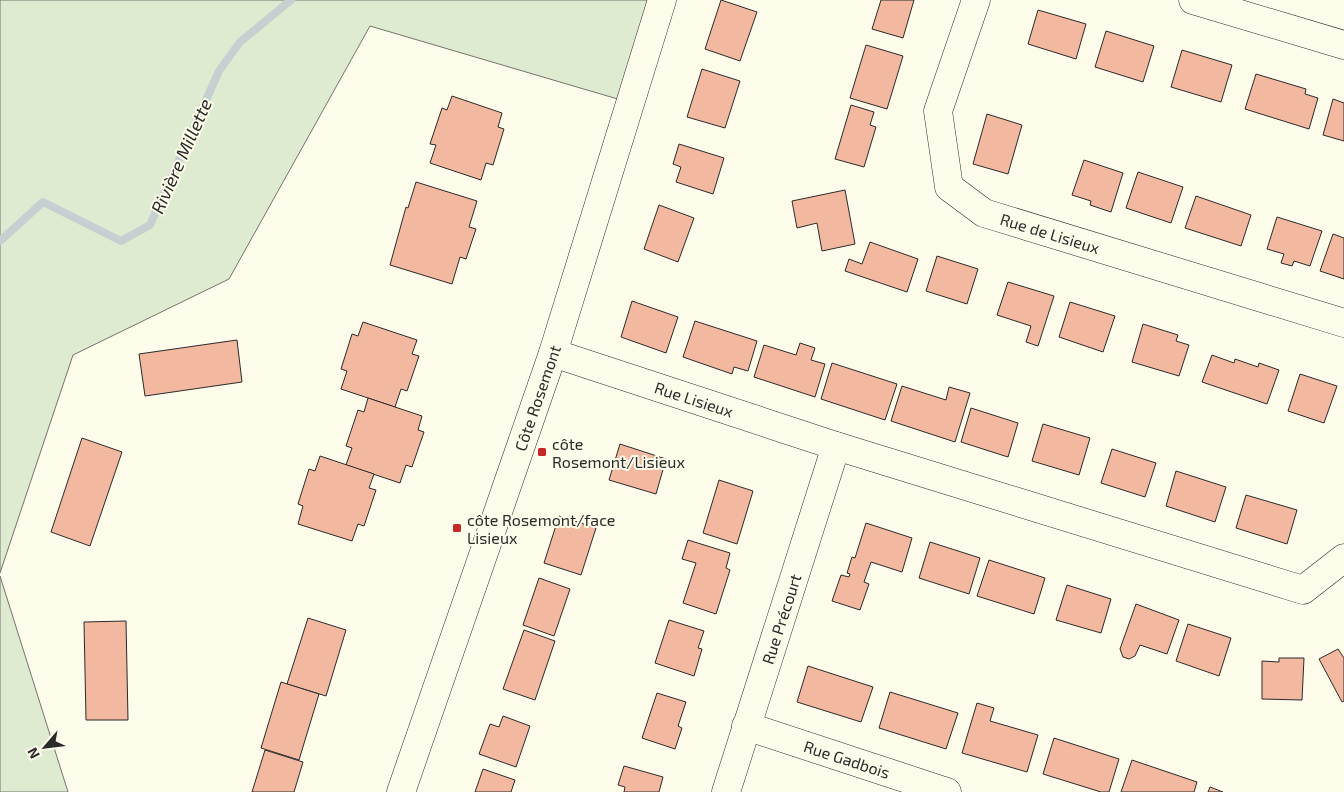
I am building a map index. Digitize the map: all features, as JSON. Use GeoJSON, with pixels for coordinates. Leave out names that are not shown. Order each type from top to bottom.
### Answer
{"type":"FeatureCollection","features":[{"type":"Feature","properties":{"kind":"street","name":"Côte Rosemont"},"geometry":{"type":"LineString","coordinates":[[400,792],[553,353],[662,0]]}},
{"type":"Feature","properties":{"kind":"street","name":"Rue de Lisieux"},"geometry":{"type":"LineString","coordinates":[[976,0],[938,111],[950,187],[984,213],[1344,323]]}},
{"type":"Feature","properties":{"kind":"street"},"geometry":{"type":"LineString","coordinates":[[1193,0],[1344,45]]}},
{"type":"Feature","properties":{"kind":"street","name":"Rue Lisieux"},"geometry":{"type":"LineString","coordinates":[[553,353],[836,446]]}},
{"type":"Feature","properties":{"kind":"street"},"geometry":{"type":"LineString","coordinates":[[836,446],[1303,590],[1344,558]]}},
{"type":"Feature","properties":{"kind":"street","name":"Rue Précourt"},"geometry":{"type":"LineString","coordinates":[[726,792],[836,446]]}},
{"type":"Feature","properties":{"kind":"street","name":"Rue Gadbois"},"geometry":{"type":"LineString","coordinates":[[746,726],[947,792]]}},
{"type":"Feature","properties":{"kind":"green space"},"geometry":{"type":"Polygon","coordinates":[[[0,0],[652,0],[621,100],[370,26],[229,279],[73,355],[0,573],[0,0]]]}},
{"type":"Feature","properties":{"kind":"green space"},"geometry":{"type":"Polygon","coordinates":[[[0,576],[68,792],[0,792],[0,576]]]}},
{"type":"Feature","properties":{"kind":"building"},"geometry":{"type":"Polygon","coordinates":[[[721,0],[757,12],[740,61],[705,49],[721,0]]]}},
{"type":"Feature","properties":{"kind":"building"},"geometry":{"type":"Polygon","coordinates":[[[881,0],[914,0],[903,38],[872,29],[881,0]]]}},
{"type":"Feature","properties":{"kind":"building"},"geometry":{"type":"Polygon","coordinates":[[[1038,10],[1086,24],[1076,59],[1028,44],[1038,10]]]}},
{"type":"Feature","properties":{"kind":"building"},"geometry":{"type":"Polygon","coordinates":[[[1106,31],[1154,46],[1143,82],[1095,67],[1106,31]]]}},
{"type":"Feature","properties":{"kind":"building"},"geometry":{"type":"Polygon","coordinates":[[[866,45],[903,56],[887,109],[850,98],[866,45]]]}},
{"type":"Feature","properties":{"kind":"building"},"geometry":{"type":"Polygon","coordinates":[[[1182,50],[1232,65],[1221,102],[1171,87],[1182,50]]]}},
{"type":"Feature","properties":{"kind":"building"},"geometry":{"type":"Polygon","coordinates":[[[702,69],[740,81],[725,128],[687,117],[702,69]]]}},
{"type":"Feature","properties":{"kind":"building"},"geometry":{"type":"Polygon","coordinates":[[[1256,74],[1306,89],[1305,94],[1318,98],[1309,129],[1245,109],[1256,74]]]}},
{"type":"Feature","properties":{"kind":"building"},"geometry":{"type":"Polygon","coordinates":[[[452,96],[502,113],[498,127],[504,129],[493,165],[486,163],[481,180],[430,163],[436,145],[430,144],[442,108],[447,110],[452,96]]]}},
{"type":"Feature","properties":{"kind":"building"},"geometry":{"type":"Polygon","coordinates":[[[1333,99],[1344,103],[1344,141],[1323,135],[1333,99]]]}},
{"type":"Feature","properties":{"kind":"building"},"geometry":{"type":"Polygon","coordinates":[[[851,105],[874,112],[870,125],[876,127],[864,167],[835,159],[851,105]]]}},
{"type":"Feature","properties":{"kind":"building"},"geometry":{"type":"Polygon","coordinates":[[[987,114],[1022,125],[1008,174],[973,164],[987,114]]]}},
{"type":"Feature","properties":{"kind":"building"},"geometry":{"type":"Polygon","coordinates":[[[679,144],[724,158],[713,194],[676,182],[681,167],[673,164],[679,144]]]}},
{"type":"Feature","properties":{"kind":"building"},"geometry":{"type":"Polygon","coordinates":[[[1084,160],[1123,173],[1111,212],[1090,205],[1091,201],[1072,195],[1084,160]]]}},
{"type":"Feature","properties":{"kind":"building"},"geometry":{"type":"Polygon","coordinates":[[[1138,172],[1183,187],[1171,223],[1126,208],[1138,172]]]}},
{"type":"Feature","properties":{"kind":"building"},"geometry":{"type":"Polygon","coordinates":[[[416,182],[477,201],[469,227],[476,229],[466,259],[460,257],[452,284],[390,265],[406,207],[408,208],[416,182]]]}},
{"type":"Feature","properties":{"kind":"building"},"geometry":{"type":"Polygon","coordinates":[[[845,190],[855,244],[822,251],[817,223],[797,228],[792,201],[845,190]]]}},
{"type":"Feature","properties":{"kind":"building"},"geometry":{"type":"Polygon","coordinates":[[[1196,196],[1251,215],[1241,246],[1185,228],[1196,196]]]}},
{"type":"Feature","properties":{"kind":"building"},"geometry":{"type":"Polygon","coordinates":[[[659,205],[694,218],[678,262],[644,249],[659,205]]]}},
{"type":"Feature","properties":{"kind":"building"},"geometry":{"type":"Polygon","coordinates":[[[1277,217],[1322,231],[1310,266],[1294,261],[1292,266],[1281,263],[1284,254],[1267,249],[1277,217]]]}},
{"type":"Feature","properties":{"kind":"building"},"geometry":{"type":"Polygon","coordinates":[[[1333,234],[1344,238],[1344,279],[1320,271],[1333,234]]]}},
{"type":"Feature","properties":{"kind":"building"},"geometry":{"type":"Polygon","coordinates":[[[870,242],[918,259],[907,292],[845,271],[849,259],[862,264],[870,242]]]}},
{"type":"Feature","properties":{"kind":"building"},"geometry":{"type":"Polygon","coordinates":[[[937,256],[978,269],[967,304],[926,291],[937,256]]]}},
{"type":"Feature","properties":{"kind":"building"},"geometry":{"type":"Polygon","coordinates":[[[1008,282],[1054,296],[1038,346],[1026,342],[1031,326],[997,315],[1008,282]]]}},
{"type":"Feature","properties":{"kind":"building"},"geometry":{"type":"Polygon","coordinates":[[[632,301],[678,317],[666,353],[621,337],[632,301]]]}},
{"type":"Feature","properties":{"kind":"building"},"geometry":{"type":"Polygon","coordinates":[[[1070,302],[1115,316],[1103,352],[1059,337],[1070,302]]]}},
{"type":"Feature","properties":{"kind":"building"},"geometry":{"type":"Polygon","coordinates":[[[695,321],[757,341],[748,371],[734,367],[732,374],[683,357],[695,321]]]}},
{"type":"Feature","properties":{"kind":"building"},"geometry":{"type":"Polygon","coordinates":[[[363,322],[417,340],[412,354],[419,356],[407,391],[401,389],[395,407],[341,389],[347,371],[341,369],[352,334],[358,336],[363,322]]]}},
{"type":"Feature","properties":{"kind":"building"},"geometry":{"type":"Polygon","coordinates":[[[1143,324],[1178,335],[1176,341],[1189,345],[1179,376],[1132,362],[1143,324]]]}},
{"type":"Feature","properties":{"kind":"building"},"geometry":{"type":"Polygon","coordinates":[[[237,340],[242,382],[145,396],[139,354],[237,340]]]}},
{"type":"Feature","properties":{"kind":"building"},"geometry":{"type":"Polygon","coordinates":[[[800,343],[815,348],[811,360],[825,364],[815,397],[754,377],[764,345],[796,355],[800,343]]]}},
{"type":"Feature","properties":{"kind":"building"},"geometry":{"type":"Polygon","coordinates":[[[1212,355],[1234,363],[1235,359],[1258,367],[1259,363],[1279,370],[1267,404],[1202,382],[1212,355]]]}},
{"type":"Feature","properties":{"kind":"building"},"geometry":{"type":"Polygon","coordinates":[[[832,363],[897,384],[885,420],[821,399],[832,363]]]}},
{"type":"Feature","properties":{"kind":"building"},"geometry":{"type":"Polygon","coordinates":[[[1300,374],[1337,386],[1324,423],[1288,411],[1300,374]]]}},
{"type":"Feature","properties":{"kind":"building"},"geometry":{"type":"Polygon","coordinates":[[[902,386],[946,400],[949,387],[970,393],[955,442],[891,421],[902,386]]]}},
{"type":"Feature","properties":{"kind":"building"},"geometry":{"type":"Polygon","coordinates":[[[368,398],[422,416],[418,430],[424,432],[412,467],[406,465],[400,483],[346,465],[352,448],[346,446],[358,410],[364,412],[368,398]]]}},
{"type":"Feature","properties":{"kind":"building"},"geometry":{"type":"Polygon","coordinates":[[[971,408],[1018,423],[1008,457],[961,442],[971,408]]]}},
{"type":"Feature","properties":{"kind":"building"},"geometry":{"type":"Polygon","coordinates":[[[1043,424],[1090,438],[1079,475],[1032,461],[1043,424]]]}},
{"type":"Feature","properties":{"kind":"building"},"geometry":{"type":"Polygon","coordinates":[[[82,438],[122,452],[90,546],[51,532],[82,438]]]}},
{"type":"Feature","properties":{"kind":"building"},"geometry":{"type":"Polygon","coordinates":[[[620,444],[666,459],[656,494],[609,480],[620,444]]]}},
{"type":"Feature","properties":{"kind":"building"},"geometry":{"type":"Polygon","coordinates":[[[1112,449],[1156,463],[1145,497],[1101,483],[1112,449]]]}},
{"type":"Feature","properties":{"kind":"building"},"geometry":{"type":"Polygon","coordinates":[[[320,456],[374,474],[369,488],[376,490],[364,526],[358,524],[352,541],[298,524],[303,506],[298,504],[309,469],[315,471],[320,456]]]}},
{"type":"Feature","properties":{"kind":"building"},"geometry":{"type":"Polygon","coordinates":[[[1176,471],[1226,487],[1215,522],[1166,506],[1176,471]]]}},
{"type":"Feature","properties":{"kind":"building"},"geometry":{"type":"Polygon","coordinates":[[[719,480],[753,491],[737,544],[703,533],[719,480]]]}},
{"type":"Feature","properties":{"kind":"building"},"geometry":{"type":"Polygon","coordinates":[[[1246,495],[1297,510],[1287,544],[1236,528],[1246,495]]]}},
{"type":"Feature","properties":{"kind":"building"},"geometry":{"type":"Polygon","coordinates":[[[559,516],[596,528],[581,575],[544,563],[559,516]]]}},
{"type":"Feature","properties":{"kind":"building"},"geometry":{"type":"Polygon","coordinates":[[[866,523],[912,538],[902,572],[871,562],[864,582],[869,584],[860,610],[832,601],[841,575],[849,577],[850,574],[847,573],[852,557],[855,558],[866,523]]]}},
{"type":"Feature","properties":{"kind":"building"},"geometry":{"type":"Polygon","coordinates":[[[688,540],[730,553],[726,568],[730,570],[716,614],[683,603],[696,563],[682,559],[688,540]]]}},
{"type":"Feature","properties":{"kind":"building"},"geometry":{"type":"Polygon","coordinates":[[[930,542],[980,558],[969,594],[919,578],[930,542]]]}},
{"type":"Feature","properties":{"kind":"building"},"geometry":{"type":"Polygon","coordinates":[[[989,560],[1045,578],[1034,614],[977,596],[989,560]]]}},
{"type":"Feature","properties":{"kind":"building"},"geometry":{"type":"Polygon","coordinates":[[[539,578],[570,589],[554,636],[523,625],[539,578]]]}},
{"type":"Feature","properties":{"kind":"building"},"geometry":{"type":"Polygon","coordinates":[[[1067,585],[1111,599],[1101,633],[1056,620],[1067,585]]]}},
{"type":"Feature","properties":{"kind":"building"},"geometry":{"type":"Polygon","coordinates":[[[1136,604],[1179,620],[1167,654],[1140,645],[1135,656],[1129,659],[1123,657],[1120,649],[1136,604]]]}},
{"type":"Feature","properties":{"kind":"building"},"geometry":{"type":"Polygon","coordinates":[[[308,618],[346,630],[326,696],[287,684],[308,618]]]}},
{"type":"Feature","properties":{"kind":"building"},"geometry":{"type":"Polygon","coordinates":[[[669,620],[704,631],[698,648],[702,649],[694,676],[655,663],[669,620]]]}},
{"type":"Feature","properties":{"kind":"building"},"geometry":{"type":"Polygon","coordinates":[[[126,621],[128,720],[86,720],[84,622],[126,621]]]}},
{"type":"Feature","properties":{"kind":"building"},"geometry":{"type":"Polygon","coordinates":[[[1188,624],[1231,638],[1219,676],[1176,661],[1188,624]]]}},
{"type":"Feature","properties":{"kind":"building"},"geometry":{"type":"Polygon","coordinates":[[[524,630],[555,641],[535,700],[503,689],[524,630]]]}},
{"type":"Feature","properties":{"kind":"building"},"geometry":{"type":"Polygon","coordinates":[[[1338,649],[1344,658],[1344,701],[1342,702],[1319,659],[1338,649]]]}},
{"type":"Feature","properties":{"kind":"building"},"geometry":{"type":"Polygon","coordinates":[[[1279,658],[1304,658],[1302,700],[1262,699],[1262,661],[1279,662],[1279,658]]]}},
{"type":"Feature","properties":{"kind":"building"},"geometry":{"type":"Polygon","coordinates":[[[808,666],[873,687],[861,722],[797,702],[808,666]]]}},
{"type":"Feature","properties":{"kind":"building"},"geometry":{"type":"Polygon","coordinates":[[[281,682],[319,694],[299,760],[261,748],[281,682]]]}},
{"type":"Feature","properties":{"kind":"building"},"geometry":{"type":"Polygon","coordinates":[[[890,692],[958,713],[946,749],[879,728],[890,692]]]}},
{"type":"Feature","properties":{"kind":"building"},"geometry":{"type":"Polygon","coordinates":[[[657,693],[686,702],[678,726],[682,728],[675,749],[642,738],[657,693]]]}},
{"type":"Feature","properties":{"kind":"building"},"geometry":{"type":"Polygon","coordinates":[[[977,703],[994,708],[990,721],[1038,735],[1027,772],[962,753],[977,703]]]}},
{"type":"Feature","properties":{"kind":"building"},"geometry":{"type":"Polygon","coordinates":[[[503,716],[530,726],[516,767],[479,754],[490,724],[499,727],[503,716]]]}},
{"type":"Feature","properties":{"kind":"building"},"geometry":{"type":"Polygon","coordinates":[[[1054,738],[1119,759],[1109,792],[1101,792],[1043,774],[1054,738]]]}},
{"type":"Feature","properties":{"kind":"building"},"geometry":{"type":"Polygon","coordinates":[[[265,750],[303,762],[294,792],[252,792],[265,750]]]}},
{"type":"Feature","properties":{"kind":"building"},"geometry":{"type":"Polygon","coordinates":[[[1132,760],[1197,782],[1194,792],[1121,792],[1132,760]]]}},
{"type":"Feature","properties":{"kind":"building"},"geometry":{"type":"Polygon","coordinates":[[[624,766],[663,777],[659,792],[624,792],[625,787],[618,785],[624,766]]]}},
{"type":"Feature","properties":{"kind":"building"},"geometry":{"type":"Polygon","coordinates":[[[483,769],[515,780],[511,792],[475,792],[483,769]]]}},
{"type":"Feature","properties":{"kind":"building"},"geometry":{"type":"Polygon","coordinates":[[[1210,787],[1223,792],[1208,792],[1210,787]]]}},
{"type":"Feature","properties":{"kind":"waterway","name":"Rivière Millette"},"geometry":{"type":"LineString","coordinates":[[0,241],[43,202],[121,241],[150,225],[219,71],[240,42],[291,0]]}},
{"type":"Feature","properties":{"kind":"place","name":"côte Rosemont/Lisieux"},"geometry":{"type":"Point","coordinates":[542,452]}},
{"type":"Feature","properties":{"kind":"place","name":"côte Rosemont/face Lisieux"},"geometry":{"type":"Point","coordinates":[457,528]}}]}
